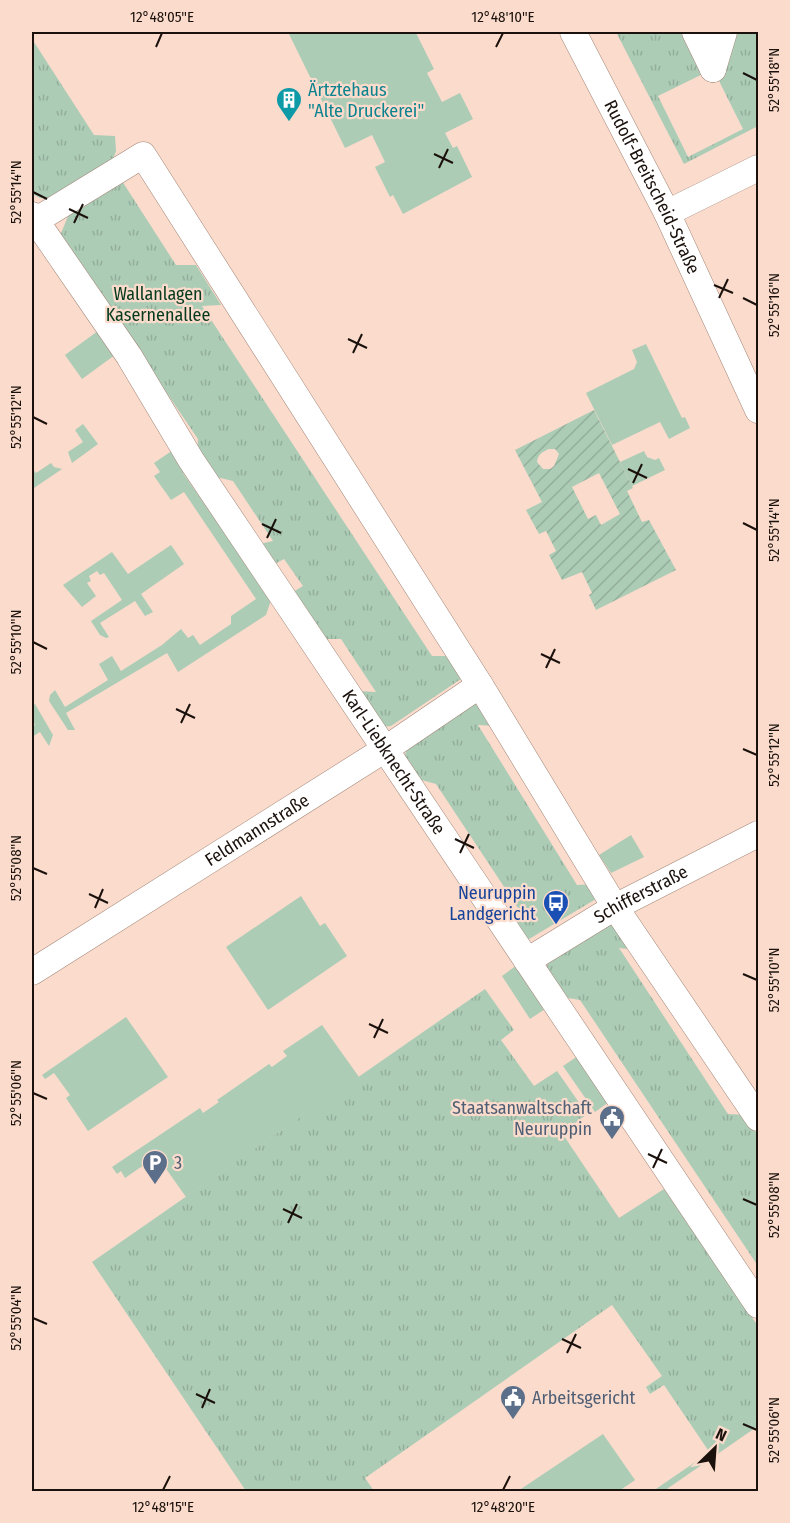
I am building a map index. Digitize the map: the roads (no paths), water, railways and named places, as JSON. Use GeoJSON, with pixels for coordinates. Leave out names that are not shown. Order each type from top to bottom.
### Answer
{"type":"FeatureCollection","features":[{"type":"Feature","properties":{"kind":"street","name":"Rudolf-Breitscheid-Straße"},"geometry":{"type":"LineString","coordinates":[[573,32],[667,213],[759,410]]}},
{"type":"Feature","properties":{"kind":"street"},"geometry":{"type":"LineString","coordinates":[[695,32],[713,69],[724,32]]}},
{"type":"Feature","properties":{"kind":"street"},"geometry":{"type":"LineString","coordinates":[[33,218],[142,155],[480,685],[615,907],[759,1118]]}},
{"type":"Feature","properties":{"kind":"street"},"geometry":{"type":"LineString","coordinates":[[667,213],[759,168]]}},
{"type":"Feature","properties":{"kind":"street","name":"Karl-Liebknecht-Straße"},"geometry":{"type":"LineString","coordinates":[[33,218],[129,356],[191,460],[387,748],[527,961],[759,1305]]}},
{"type":"Feature","properties":{"kind":"street","name":"Feldmannstraße"},"geometry":{"type":"LineString","coordinates":[[32,972],[387,748],[480,685]]}},
{"type":"Feature","properties":{"kind":"street","name":"Schifferstraße"},"geometry":{"type":"LineString","coordinates":[[527,961],[615,907],[759,834]]}},
{"type":"Feature","properties":{"kind":"place","name":"Ärtztehaus \"Alte Druckerei\""},"geometry":{"type":"Point","coordinates":[289,123]}},
{"type":"Feature","properties":{"kind":"place","name":"Neuruppin Landgericht"},"geometry":{"type":"Point","coordinates":[556,926]}},
{"type":"Feature","properties":{"kind":"place","name":"Staatsanwaltschaft Neuruppin"},"geometry":{"type":"Point","coordinates":[612,1141]}},
{"type":"Feature","properties":{"kind":"place","name":"3"},"geometry":{"type":"Point","coordinates":[155,1186]}},
{"type":"Feature","properties":{"kind":"place","name":"Arbeitsgericht"},"geometry":{"type":"Point","coordinates":[513,1421]}},
{"type":"Feature","properties":{"kind":"park label","name":"Wallanlagen Kasernenallee"},"geometry":{"type":"Point","coordinates":[158,304]}}]}
